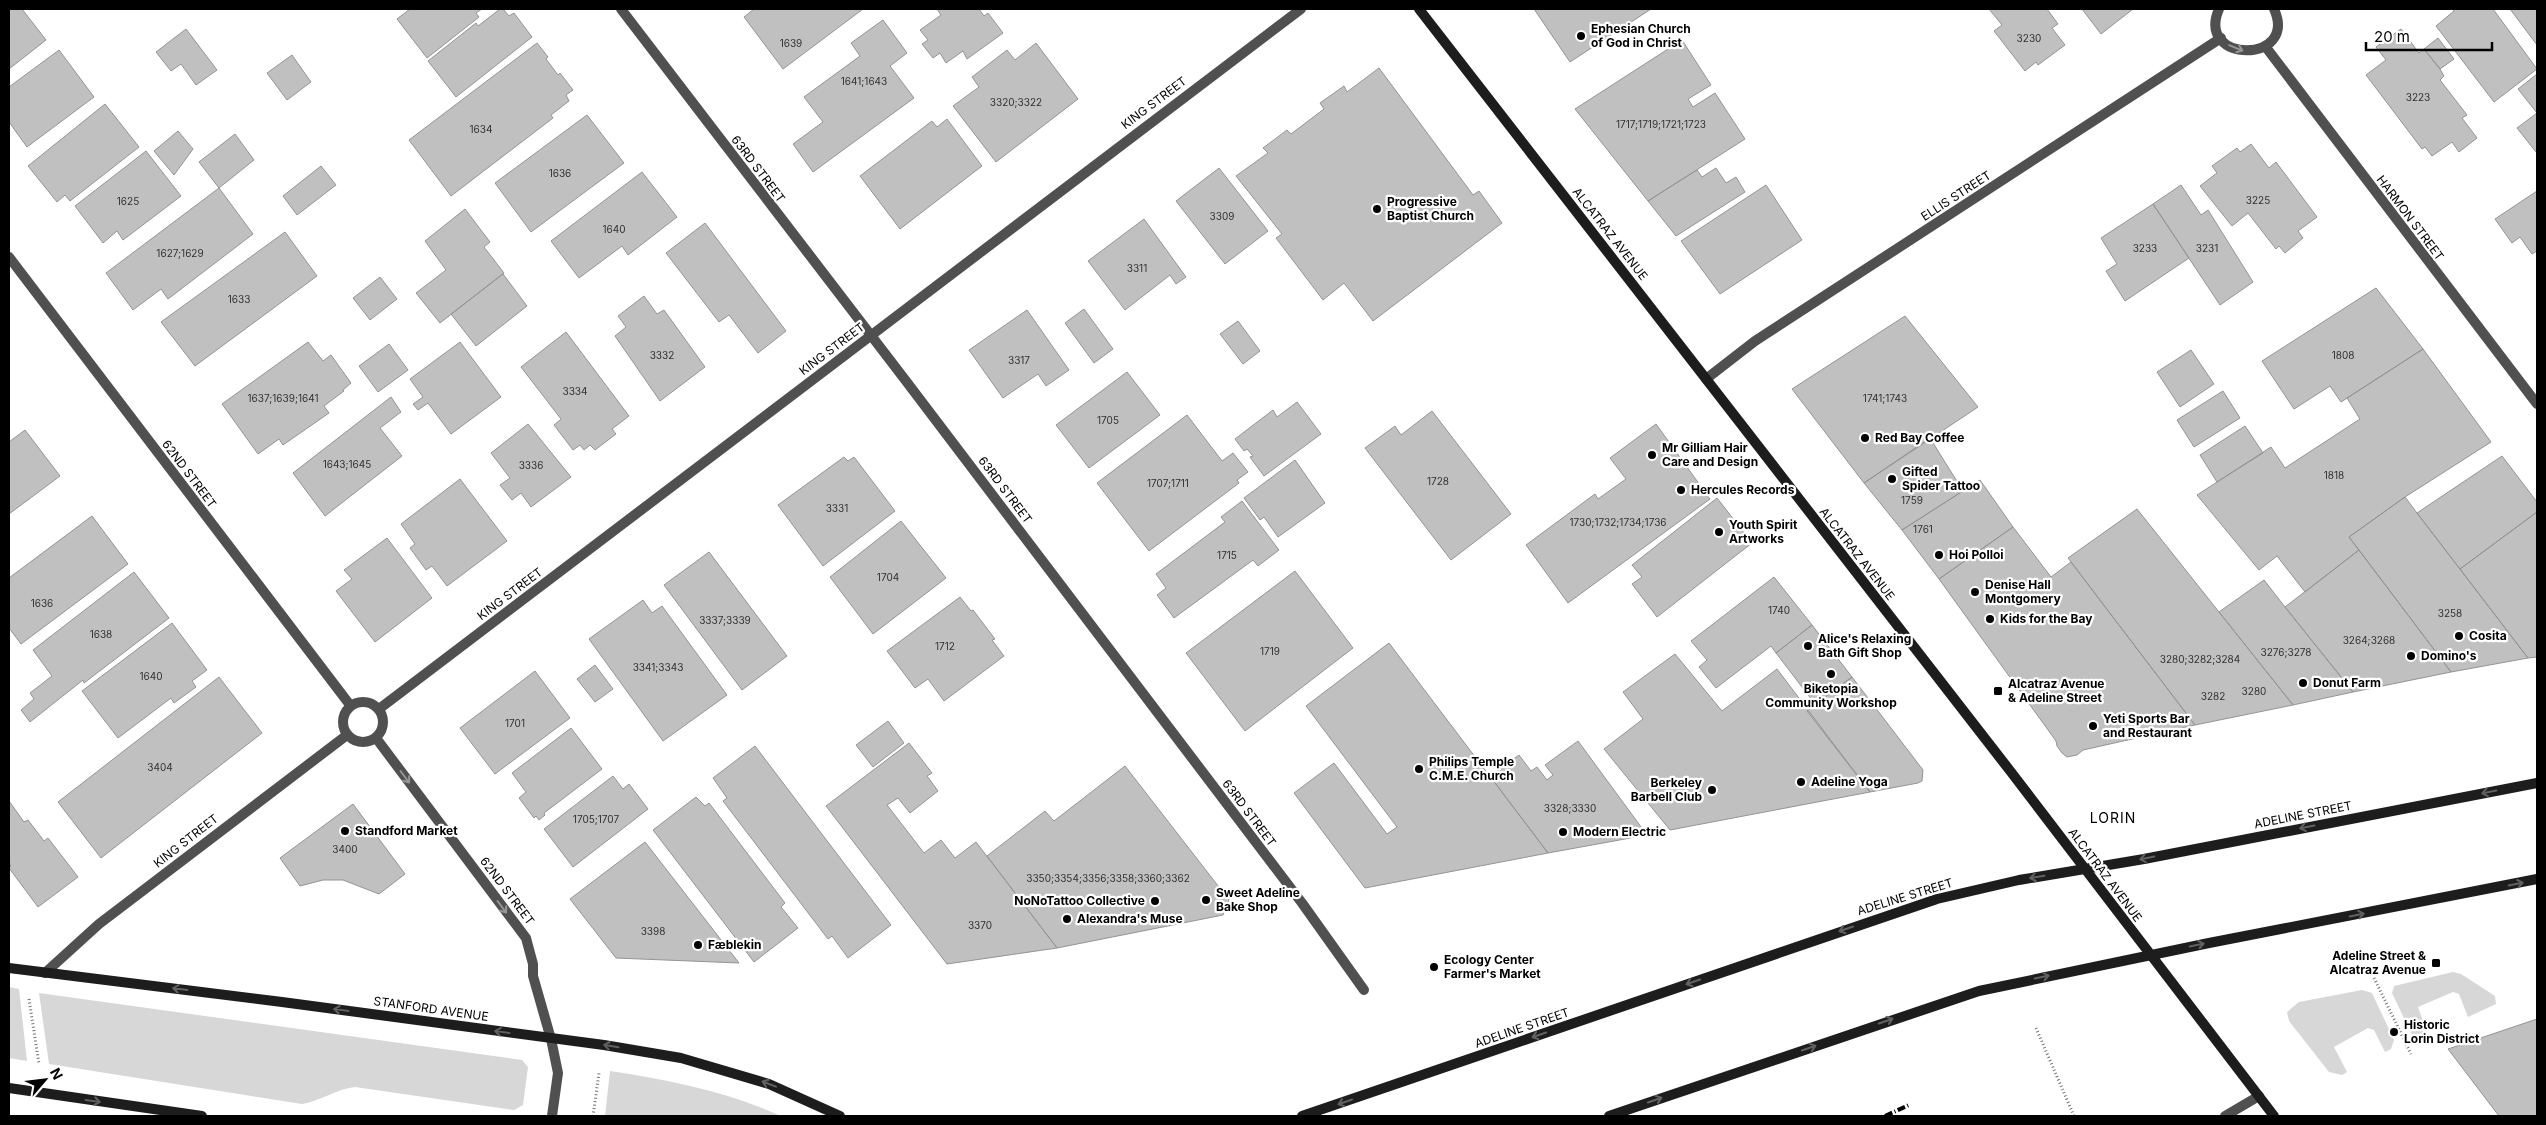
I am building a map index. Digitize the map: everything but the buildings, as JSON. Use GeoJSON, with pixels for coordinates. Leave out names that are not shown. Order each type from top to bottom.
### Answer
{"type":"FeatureCollection","features":[{"type":"Feature","properties":{"kind":"main road","name":"ALCATRAZ AVENUE"},"geometry":{"type":"LineString","coordinates":[[1419,9],[2274,1116]]}},
{"type":"Feature","properties":{"kind":"main road","name":"ADELINE STREET"},"geometry":{"type":"LineString","coordinates":[[1302,1116],[1904,910],[1985,887],[2085,870],[2537,783]]}},
{"type":"Feature","properties":{"kind":"main road"},"geometry":{"type":"LineString","coordinates":[[1609,1116],[1979,991],[2149,955],[2537,879]]}},
{"type":"Feature","properties":{"kind":"main road","name":"STANFORD AVENUE"},"geometry":{"type":"LineString","coordinates":[[9,968],[282,1002],[680,1058],[725,1069],[769,1084],[840,1116]]}},
{"type":"Feature","properties":{"kind":"main road"},"geometry":{"type":"LineString","coordinates":[[9,1088],[202,1116]]}},
{"type":"Feature","properties":{"kind":"street","name":"63RD STREET"},"geometry":{"type":"LineString","coordinates":[[621,9],[1302,903],[1364,990]]}},
{"type":"Feature","properties":{"kind":"street","name":"KING STREET"},"geometry":{"type":"LineString","coordinates":[[379,709],[1300,9]]}},
{"type":"Feature","properties":{"kind":"street"},"geometry":{"type":"LineString","coordinates":[[2219,9],[2216,21],[2217,30],[2221,38],[2228,45],[2246,52],[2265,46],[2276,32],[2277,23],[2274,9]]}},
{"type":"Feature","properties":{"kind":"street","name":"ELLIS STREET"},"geometry":{"type":"LineString","coordinates":[[1706,379],[1755,341],[2221,38]]}},
{"type":"Feature","properties":{"kind":"street","name":"HARMON STREET"},"geometry":{"type":"LineString","coordinates":[[2265,46],[2537,404]]}},
{"type":"Feature","properties":{"kind":"street","name":"62ND STREET"},"geometry":{"type":"LineString","coordinates":[[9,257],[350,705]]}},
{"type":"Feature","properties":{"kind":"street"},"geometry":{"type":"LineString","coordinates":[[365,701],[379,709],[383,724],[376,738],[361,742],[347,735],[342,720],[350,705],[365,701]]}},
{"type":"Feature","properties":{"kind":"street","name":"KING STREET"},"geometry":{"type":"LineString","coordinates":[[46,973],[99,924],[347,735]]}},
{"type":"Feature","properties":{"kind":"street","name":"62ND STREET"},"geometry":{"type":"LineString","coordinates":[[376,738],[526,938],[532,964],[532,976],[551,1039],[558,1073],[552,1116]]}},
{"type":"Feature","properties":{"kind":"street"},"geometry":{"type":"LineString","coordinates":[[2225,1116],[2259,1096]]}},
{"type":"Feature","properties":{"kind":"path"},"geometry":{"type":"LineString","coordinates":[[2374,978],[2411,1054]]}},
{"type":"Feature","properties":{"kind":"path"},"geometry":{"type":"LineString","coordinates":[[29,997],[38,1056]]}},
{"type":"Feature","properties":{"kind":"path"},"geometry":{"type":"LineString","coordinates":[[2036,1028],[2074,1116]]}},
{"type":"Feature","properties":{"kind":"path"},"geometry":{"type":"LineString","coordinates":[[593,1116],[599,1073]]}},
{"type":"Feature","properties":{"kind":"shaded area"},"geometry":{"type":"Polygon","coordinates":[[[2453,972],[2461,974],[2495,996],[2496,1004],[2468,1017],[2459,994],[2453,992],[2418,1007],[2427,1033],[2415,1037],[2412,1035],[2392,993],[2394,986],[2453,972]]]}},
{"type":"Feature","properties":{"kind":"shaded area"},"geometry":{"type":"Polygon","coordinates":[[[9,987],[19,989],[27,1061],[9,1058],[9,987]]]}},
{"type":"Feature","properties":{"kind":"shaded area"},"geometry":{"type":"Polygon","coordinates":[[[2362,990],[2372,993],[2394,1040],[2391,1049],[2385,1052],[2374,1030],[2368,1028],[2334,1047],[2347,1072],[2342,1075],[2329,1072],[2289,1021],[2287,1012],[2299,1002],[2362,990]]]}},
{"type":"Feature","properties":{"kind":"shaded area"},"geometry":{"type":"Polygon","coordinates":[[[39,993],[522,1060],[528,1067],[523,1105],[514,1110],[355,1087],[302,1104],[49,1064],[39,993]]]}},
{"type":"Feature","properties":{"kind":"shaded area"},"geometry":{"type":"Polygon","coordinates":[[[610,1071],[654,1078],[718,1093],[781,1116],[605,1116],[610,1071]]]}},
{"type":"Feature","properties":{"kind":"railway"},"geometry":{"type":"LineString","coordinates":[[1885,1116],[1909,1105]]}},
{"type":"Feature","properties":{"kind":"place","name":"Ephesian Church of God in Christ"},"geometry":{"type":"Point","coordinates":[1581,36]}},
{"type":"Feature","properties":{"kind":"place","name":"Progressive Baptist Church"},"geometry":{"type":"Point","coordinates":[1377,209]}},
{"type":"Feature","properties":{"kind":"place","name":"Red Bay Coffee"},"geometry":{"type":"Point","coordinates":[1865,438]}},
{"type":"Feature","properties":{"kind":"place","name":"Mr Gilliam Hair Care and Design"},"geometry":{"type":"Point","coordinates":[1652,455]}},
{"type":"Feature","properties":{"kind":"place","name":"Gifted Spider Tattoo"},"geometry":{"type":"Point","coordinates":[1892,479]}},
{"type":"Feature","properties":{"kind":"place","name":"Hercules Records"},"geometry":{"type":"Point","coordinates":[1681,490]}},
{"type":"Feature","properties":{"kind":"place","name":"Youth Spirit Artworks"},"geometry":{"type":"Point","coordinates":[1719,532]}},
{"type":"Feature","properties":{"kind":"place","name":"Hoi Polloi"},"geometry":{"type":"Point","coordinates":[1939,555]}},
{"type":"Feature","properties":{"kind":"place","name":"Denise Hall Montgomery"},"geometry":{"type":"Point","coordinates":[1975,592]}},
{"type":"Feature","properties":{"kind":"place","name":"Kids for the Bay"},"geometry":{"type":"Point","coordinates":[1990,619]}},
{"type":"Feature","properties":{"kind":"place","name":"Cosita"},"geometry":{"type":"Point","coordinates":[2459,636]}},
{"type":"Feature","properties":{"kind":"place","name":"Alice's Relaxing Bath Gift Shop"},"geometry":{"type":"Point","coordinates":[1808,646]}},
{"type":"Feature","properties":{"kind":"place","name":"Domino's"},"geometry":{"type":"Point","coordinates":[2411,656]}},
{"type":"Feature","properties":{"kind":"place","name":"Biketopia Community Workshop"},"geometry":{"type":"Point","coordinates":[1831,674]}},
{"type":"Feature","properties":{"kind":"place","name":"Donut Farm"},"geometry":{"type":"Point","coordinates":[2303,683]}},
{"type":"Feature","properties":{"kind":"place","name":"Alcatraz Avenue & Adeline Street"},"geometry":{"type":"Point","coordinates":[1998,691]}},
{"type":"Feature","properties":{"kind":"place","name":"Yeti Sports Bar and Restaurant"},"geometry":{"type":"Point","coordinates":[2093,726]}},
{"type":"Feature","properties":{"kind":"place","name":"Philips Temple C.M.E. Church"},"geometry":{"type":"Point","coordinates":[1419,769]}},
{"type":"Feature","properties":{"kind":"place","name":"Adeline Yoga"},"geometry":{"type":"Point","coordinates":[1801,782]}},
{"type":"Feature","properties":{"kind":"place","name":"Berkeley Barbell Club"},"geometry":{"type":"Point","coordinates":[1712,790]}},
{"type":"Feature","properties":{"kind":"place","name":"Standford Market"},"geometry":{"type":"Point","coordinates":[345,831]}},
{"type":"Feature","properties":{"kind":"place","name":"Modern Electric"},"geometry":{"type":"Point","coordinates":[1563,832]}},
{"type":"Feature","properties":{"kind":"place","name":"Sweet Adeline Bake Shop"},"geometry":{"type":"Point","coordinates":[1206,900]}},
{"type":"Feature","properties":{"kind":"place","name":"NoNoTattoo Collective"},"geometry":{"type":"Point","coordinates":[1155,901]}},
{"type":"Feature","properties":{"kind":"place","name":"Alexandra's Muse"},"geometry":{"type":"Point","coordinates":[1067,919]}},
{"type":"Feature","properties":{"kind":"place","name":"Fæblekin"},"geometry":{"type":"Point","coordinates":[698,945]}},
{"type":"Feature","properties":{"kind":"place","name":"Adeline Street & Alcatraz Avenue"},"geometry":{"type":"Point","coordinates":[2436,963]}},
{"type":"Feature","properties":{"kind":"place","name":"Ecology Center Farmer's Market"},"geometry":{"type":"Point","coordinates":[1434,967]}},
{"type":"Feature","properties":{"kind":"place","name":"Historic Lorin District"},"geometry":{"type":"Point","coordinates":[2394,1032]}},
{"type":"Feature","properties":{"kind":"district","name":"LORIN"},"geometry":{"type":"Point","coordinates":[2113,818]}}]}
